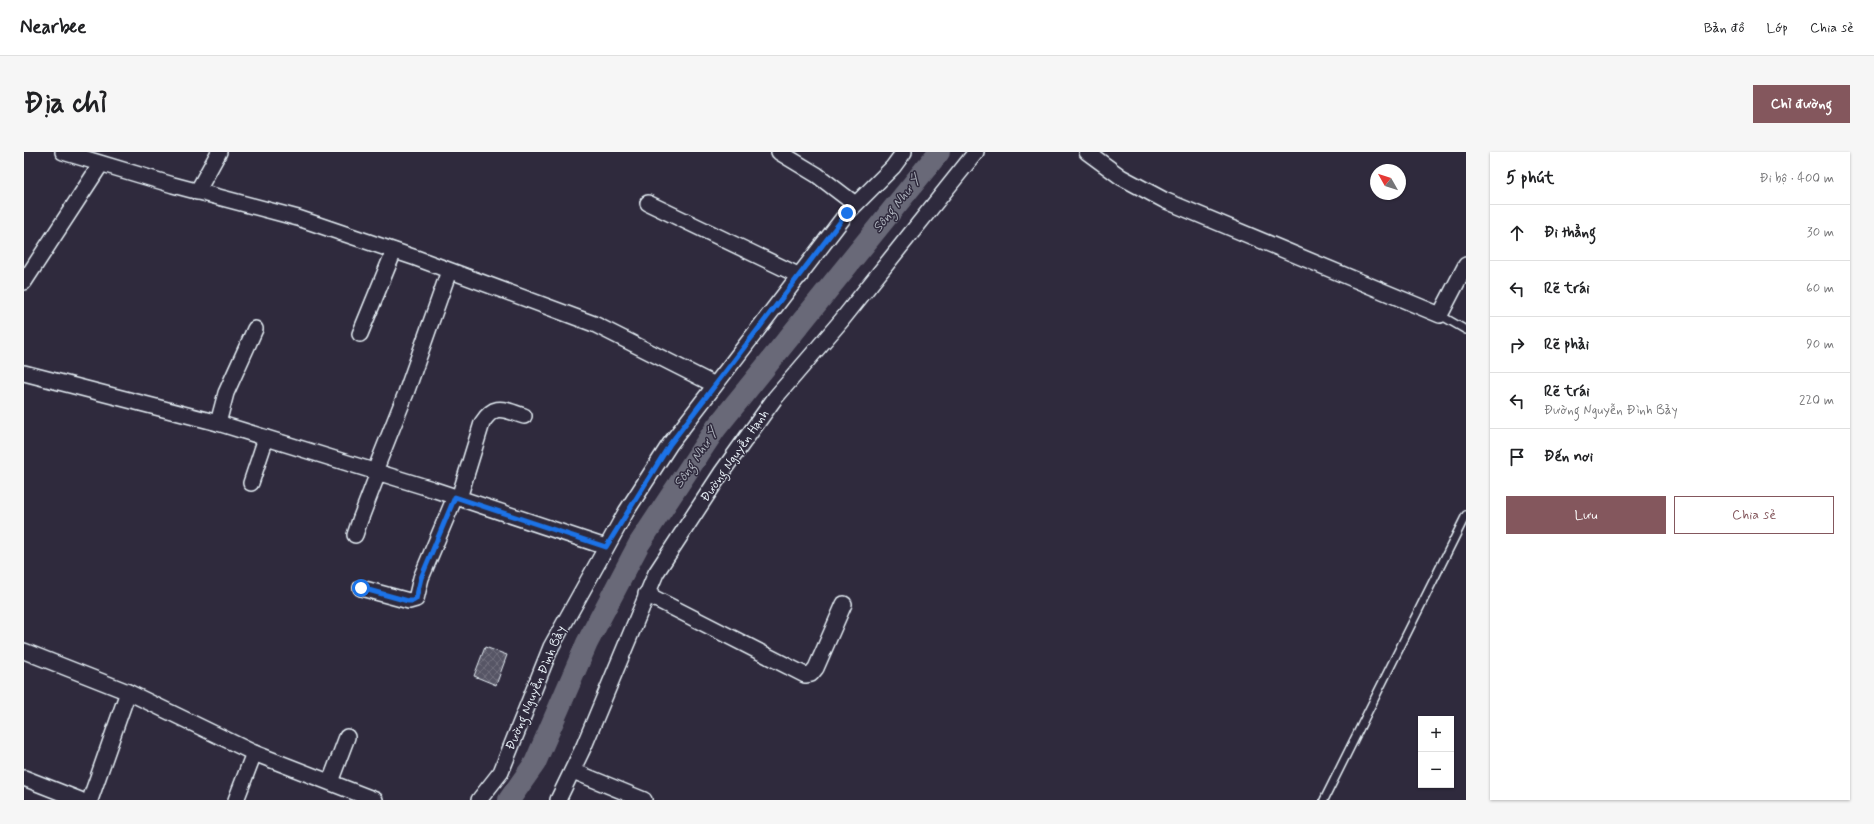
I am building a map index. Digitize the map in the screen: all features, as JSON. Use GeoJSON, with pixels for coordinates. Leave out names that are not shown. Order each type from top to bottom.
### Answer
{"type":"FeatureCollection","features":[{"type":"Feature","properties":{"kind":"street"},"geometry":{"type":"LineString","coordinates":[[63,152],[197,192],[298,218],[449,270],[594,324],[715,385]]}},
{"type":"Feature","properties":{"kind":"street"},"geometry":{"type":"LineString","coordinates":[[197,192],[219,152]]}},
{"type":"Feature","properties":{"kind":"street"},"geometry":{"type":"LineString","coordinates":[[780,152],[817,175],[855,204]]}},
{"type":"Feature","properties":{"kind":"street","name":"Đường Nguyễn Đình Bảy"},"geometry":{"type":"LineString","coordinates":[[480,800],[501,772],[551,648],[606,547],[670,444],[847,213],[893,167],[904,152]]}},
{"type":"Feature","properties":{"kind":"street","name":"Đường Nguyễn Hạnh"},"geometry":{"type":"LineString","coordinates":[[558,800],[573,770],[656,573],[705,498],[775,398],[841,321],[976,152]]}},
{"type":"Feature","properties":{"kind":"street"},"geometry":{"type":"LineString","coordinates":[[1087,152],[1121,177],[1164,200],[1440,315],[1466,265]]}},
{"type":"Feature","properties":{"kind":"street"},"geometry":{"type":"LineString","coordinates":[[24,282],[101,164]]}},
{"type":"Feature","properties":{"kind":"street"},"geometry":{"type":"LineString","coordinates":[[648,203],[800,276]]}},
{"type":"Feature","properties":{"kind":"street"},"geometry":{"type":"LineString","coordinates":[[360,334],[394,251]]}},
{"type":"Feature","properties":{"kind":"street"},"geometry":{"type":"LineString","coordinates":[[355,535],[449,270]]}},
{"type":"Feature","properties":{"kind":"street"},"geometry":{"type":"LineString","coordinates":[[218,423],[226,393],[255,329]]}},
{"type":"Feature","properties":{"kind":"street"},"geometry":{"type":"LineString","coordinates":[[24,373],[218,423],[457,497],[606,547]]}},
{"type":"Feature","properties":{"kind":"street"},"geometry":{"type":"LineString","coordinates":[[361,588],[408,601],[413,601],[416,599],[421,578],[457,497],[482,423],[489,412],[494,409],[501,409],[524,416]]}},
{"type":"Feature","properties":{"kind":"street"},"geometry":{"type":"LineString","coordinates":[[251,483],[266,438]]}},
{"type":"Feature","properties":{"kind":"street"},"geometry":{"type":"LineString","coordinates":[[646,594],[805,675],[811,674],[816,668],[844,604]]}},
{"type":"Feature","properties":{"kind":"street"},"geometry":{"type":"LineString","coordinates":[[24,651],[128,692],[254,752],[375,800]]}},
{"type":"Feature","properties":{"kind":"street"},"geometry":{"type":"LineString","coordinates":[[90,800],[128,692]]}},
{"type":"Feature","properties":{"kind":"street"},"geometry":{"type":"LineString","coordinates":[[330,782],[347,737]]}},
{"type":"Feature","properties":{"kind":"street"},"geometry":{"type":"LineString","coordinates":[[236,800],[254,752]]}},
{"type":"Feature","properties":{"kind":"street"},"geometry":{"type":"LineString","coordinates":[[573,770],[644,800]]}},
{"type":"Feature","properties":{"kind":"street"},"geometry":{"type":"LineString","coordinates":[[24,778],[80,800]]}},
{"type":"Feature","properties":{"kind":"lane"},"geometry":{"type":"LineString","coordinates":[[1440,315],[1466,330]]}},
{"type":"Feature","properties":{"kind":"lane"},"geometry":{"type":"LineString","coordinates":[[1324,800],[1466,515]]}},
{"type":"Feature","properties":{"kind":"building"},"geometry":{"type":"Polygon","coordinates":[[[485,647],[507,655],[496,685],[474,676],[485,647]]]}},
{"type":"Feature","properties":{"kind":"waterway","name":"Sông Như Ý"},"geometry":{"type":"LineString","coordinates":[[509,800],[535,763],[587,643],[639,544],[716,428],[939,152]]}},
{"type":"Feature","properties":{"kind":"route"},"geometry":{"type":"LineString","coordinates":[[361,588],[408,601],[413,601],[416,599],[421,578],[438,541],[455,497],[606,547],[626,512],[670,444],[847,213]]}}]}
